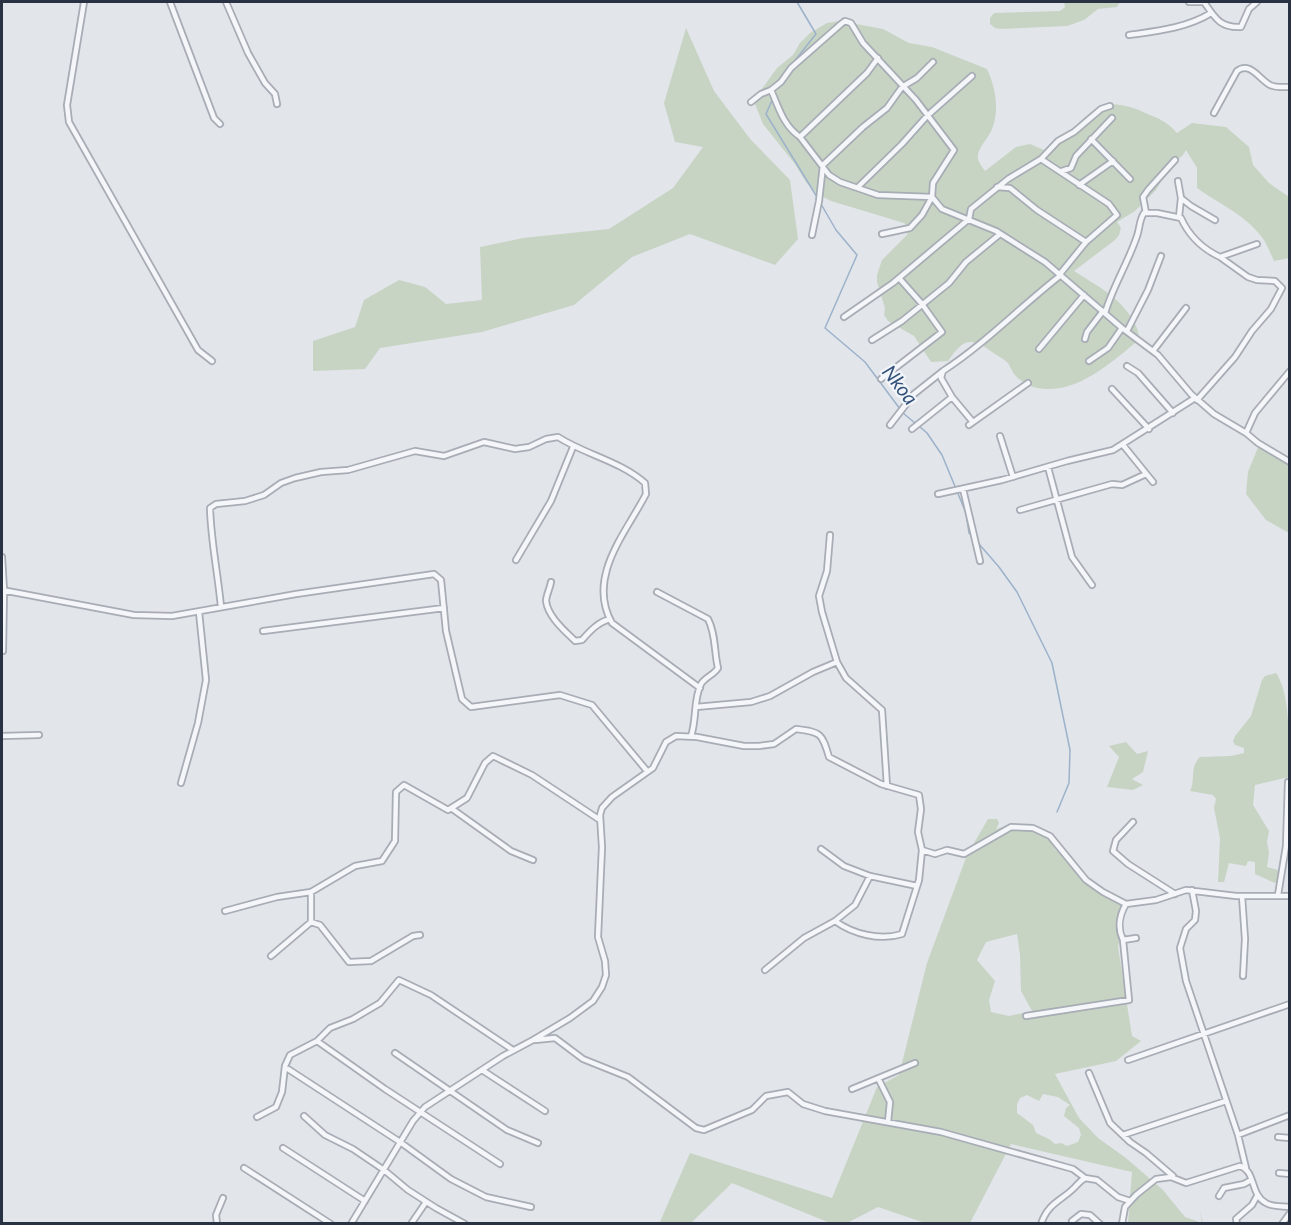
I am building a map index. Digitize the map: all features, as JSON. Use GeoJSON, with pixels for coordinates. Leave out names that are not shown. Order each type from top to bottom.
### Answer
{"type":"FeatureCollection","features":[{"type":"Feature","properties":{"kind":"street"},"geometry":{"type":"LineString","coordinates":[[84,2],[67,105],[69,122],[198,350],[212,361]]}},
{"type":"Feature","properties":{"kind":"street"},"geometry":{"type":"LineString","coordinates":[[170,2],[214,118],[220,124]]}},
{"type":"Feature","properties":{"kind":"street"},"geometry":{"type":"LineString","coordinates":[[226,2],[248,53],[265,83],[275,94],[276,104]]}},
{"type":"Feature","properties":{"kind":"street"},"geometry":{"type":"LineString","coordinates":[[1188,2],[1204,2],[1218,21],[1229,28],[1241,27],[1249,9],[1257,2]]}},
{"type":"Feature","properties":{"kind":"street"},"geometry":{"type":"LineString","coordinates":[[1129,34],[1173,28],[1200,20],[1211,13]]}},
{"type":"Feature","properties":{"kind":"street"},"geometry":{"type":"LineString","coordinates":[[751,102],[781,82],[791,69],[845,21],[851,23],[863,43],[916,100],[954,150],[933,183],[932,197],[922,215],[910,228],[882,234]]}},
{"type":"Feature","properties":{"kind":"street"},"geometry":{"type":"LineString","coordinates":[[800,137],[867,73],[878,58]]}},
{"type":"Feature","properties":{"kind":"street"},"geometry":{"type":"LineString","coordinates":[[812,236],[823,165],[887,108],[902,87],[917,78],[933,62]]}},
{"type":"Feature","properties":{"kind":"street"},"geometry":{"type":"LineString","coordinates":[[1214,113],[1237,71],[1242,67],[1271,85],[1290,87]]}},
{"type":"Feature","properties":{"kind":"street"},"geometry":{"type":"LineString","coordinates":[[858,187],[927,116],[972,76]]}},
{"type":"Feature","properties":{"kind":"street"},"geometry":{"type":"LineString","coordinates":[[771,90],[784,121],[800,137],[829,175],[840,182],[878,195],[932,197],[942,209],[1000,234],[1060,274],[1153,351],[1196,399],[1214,414],[1290,462]]}},
{"type":"Feature","properties":{"kind":"street"},"geometry":{"type":"LineString","coordinates":[[844,317],[899,278],[969,219],[971,209],[997,187],[1041,159],[1058,141],[1074,132],[1101,109],[1110,106]]}},
{"type":"Feature","properties":{"kind":"street"},"geometry":{"type":"LineString","coordinates":[[1062,172],[1071,168],[1076,156],[1112,118]]}},
{"type":"Feature","properties":{"kind":"street"},"geometry":{"type":"LineString","coordinates":[[1091,139],[1130,179]]}},
{"type":"Feature","properties":{"kind":"street"},"geometry":{"type":"LineString","coordinates":[[890,425],[914,394],[973,351],[1060,274],[1086,242],[1117,215],[1109,204],[1041,159]]}},
{"type":"Feature","properties":{"kind":"street"},"geometry":{"type":"LineString","coordinates":[[1146,213],[1143,197],[1175,160]]}},
{"type":"Feature","properties":{"kind":"street"},"geometry":{"type":"LineString","coordinates":[[1079,185],[1113,161]]}},
{"type":"Feature","properties":{"kind":"street"},"geometry":{"type":"LineString","coordinates":[[938,494],[1013,477],[1113,450],[1196,399],[1235,357],[1252,331],[1271,309],[1282,288],[1275,281],[1248,277],[1220,256],[1198,244],[1179,217],[1181,198],[1178,182]]}},
{"type":"Feature","properties":{"kind":"street"},"geometry":{"type":"LineString","coordinates":[[997,187],[1010,188],[1037,210],[1086,242]]}},
{"type":"Feature","properties":{"kind":"street"},"geometry":{"type":"LineString","coordinates":[[1181,198],[1191,207],[1215,220]]}},
{"type":"Feature","properties":{"kind":"street"},"geometry":{"type":"LineString","coordinates":[[1085,339],[1087,332],[1104,312],[1137,236],[1142,215],[1146,213],[1179,217]]}},
{"type":"Feature","properties":{"kind":"street"},"geometry":{"type":"LineString","coordinates":[[872,340],[902,321],[950,283],[966,262],[1000,234]]}},
{"type":"Feature","properties":{"kind":"street"},"geometry":{"type":"LineString","coordinates":[[1220,256],[1257,244]]}},
{"type":"Feature","properties":{"kind":"street"},"geometry":{"type":"LineString","coordinates":[[1089,361],[1108,348],[1125,330],[1148,290],[1161,256]]}},
{"type":"Feature","properties":{"kind":"street"},"geometry":{"type":"LineString","coordinates":[[881,379],[942,332],[899,278]]}},
{"type":"Feature","properties":{"kind":"street"},"geometry":{"type":"LineString","coordinates":[[1039,349],[1084,295]]}},
{"type":"Feature","properties":{"kind":"street"},"geometry":{"type":"LineString","coordinates":[[1153,351],[1186,308]]}},
{"type":"Feature","properties":{"kind":"street"},"geometry":{"type":"LineString","coordinates":[[1126,366],[1138,373],[1173,413]]}},
{"type":"Feature","properties":{"kind":"street"},"geometry":{"type":"LineString","coordinates":[[943,371],[941,378],[971,423],[1028,383]]}},
{"type":"Feature","properties":{"kind":"street"},"geometry":{"type":"LineString","coordinates":[[1246,433],[1255,413],[1290,371]]}},
{"type":"Feature","properties":{"kind":"street"},"geometry":{"type":"LineString","coordinates":[[1112,389],[1149,429]]}},
{"type":"Feature","properties":{"kind":"street"},"geometry":{"type":"LineString","coordinates":[[912,429],[952,397]]}},
{"type":"Feature","properties":{"kind":"street"},"geometry":{"type":"LineString","coordinates":[[1000,436],[1013,477]]}},
{"type":"Feature","properties":{"kind":"street"},"geometry":{"type":"LineString","coordinates":[[221,608],[218,574],[211,539],[210,508],[216,504],[245,501],[264,495],[282,483],[295,478],[321,472],[348,470],[415,451],[444,456],[484,442],[515,449],[529,447],[546,439],[558,437],[573,447],[607,459],[635,474],[645,483],[646,494],[611,554],[603,587],[610,619],[612,623],[700,688]]}},
{"type":"Feature","properties":{"kind":"street"},"geometry":{"type":"LineString","coordinates":[[1123,445],[1153,482]]}},
{"type":"Feature","properties":{"kind":"street"},"geometry":{"type":"LineString","coordinates":[[516,560],[551,501],[573,447]]}},
{"type":"Feature","properties":{"kind":"street"},"geometry":{"type":"LineString","coordinates":[[1048,467],[1072,557],[1092,585]]}},
{"type":"Feature","properties":{"kind":"street"},"geometry":{"type":"LineString","coordinates":[[1020,510],[1112,484],[1122,485],[1146,474]]}},
{"type":"Feature","properties":{"kind":"street"},"geometry":{"type":"LineString","coordinates":[[963,489],[980,561]]}},
{"type":"Feature","properties":{"kind":"street"},"geometry":{"type":"LineString","coordinates":[[830,535],[827,571],[819,596],[822,612],[837,662],[846,678],[882,710],[886,786]]}},
{"type":"Feature","properties":{"kind":"street"},"geometry":{"type":"LineString","coordinates":[[2,557],[3,651]]}},
{"type":"Feature","properties":{"kind":"street"},"geometry":{"type":"LineString","coordinates":[[3,590],[134,615],[172,616],[296,594],[434,574],[441,580],[446,631],[462,699],[471,707],[560,695],[592,705],[647,771]]}},
{"type":"Feature","properties":{"kind":"street"},"geometry":{"type":"LineString","coordinates":[[551,582],[546,600],[549,610],[576,641],[582,640],[603,621],[610,619]]}},
{"type":"Feature","properties":{"kind":"street"},"geometry":{"type":"LineString","coordinates":[[657,592],[708,619],[712,627],[718,668],[715,674],[702,682],[696,697],[696,724],[691,736]]}},
{"type":"Feature","properties":{"kind":"street"},"geometry":{"type":"LineString","coordinates":[[263,632],[444,608]]}},
{"type":"Feature","properties":{"kind":"street"},"geometry":{"type":"LineString","coordinates":[[181,783],[198,723],[206,680],[199,612]]}},
{"type":"Feature","properties":{"kind":"street"},"geometry":{"type":"LineString","coordinates":[[696,707],[751,702],[770,696],[813,672],[837,662]]}},
{"type":"Feature","properties":{"kind":"street"},"geometry":{"type":"LineString","coordinates":[[351,1224],[413,1121],[425,1107],[513,1050],[570,1018],[593,1001],[606,975],[605,961],[598,937],[602,808],[612,797],[653,768],[666,742],[676,736],[691,736],[744,746],[759,746],[774,744],[796,729],[816,732],[823,738],[829,757],[886,786],[919,795],[921,809],[918,832],[922,850],[917,886],[902,934],[875,936],[858,933],[835,921]]}},
{"type":"Feature","properties":{"kind":"street"},"geometry":{"type":"LineString","coordinates":[[2,736],[39,735]]}},
{"type":"Feature","properties":{"kind":"street"},"geometry":{"type":"LineString","coordinates":[[225,911],[277,897],[311,892],[355,866],[382,861],[394,841],[396,792],[404,785],[448,810],[467,798],[485,763],[493,756],[532,775],[600,820]]}},
{"type":"Feature","properties":{"kind":"street"},"geometry":{"type":"LineString","coordinates":[[1278,895],[1285,862],[1288,782]]}},
{"type":"Feature","properties":{"kind":"street"},"geometry":{"type":"LineString","coordinates":[[452,808],[512,850],[533,860]]}},
{"type":"Feature","properties":{"kind":"street"},"geometry":{"type":"LineString","coordinates":[[1133,822],[1116,840],[1113,851],[1128,864],[1175,894]]}},
{"type":"Feature","properties":{"kind":"street"},"geometry":{"type":"LineString","coordinates":[[922,850],[935,854],[947,850],[964,854],[1011,828],[1033,828],[1050,836],[1086,880],[1126,904],[1149,902],[1192,890],[1242,896],[1290,896]]}},
{"type":"Feature","properties":{"kind":"street"},"geometry":{"type":"LineString","coordinates":[[820,849],[844,866],[870,876],[917,886]]}},
{"type":"Feature","properties":{"kind":"street"},"geometry":{"type":"LineString","coordinates":[[765,970],[804,938],[835,921],[855,905],[870,876]]}},
{"type":"Feature","properties":{"kind":"street"},"geometry":{"type":"LineString","coordinates":[[1192,890],[1196,911],[1195,920],[1186,929],[1180,948],[1186,981],[1257,1196],[1267,1205],[1290,1207]]}},
{"type":"Feature","properties":{"kind":"street"},"geometry":{"type":"LineString","coordinates":[[311,892],[311,922]]}},
{"type":"Feature","properties":{"kind":"street"},"geometry":{"type":"LineString","coordinates":[[1242,896],[1245,939],[1243,976]]}},
{"type":"Feature","properties":{"kind":"street"},"geometry":{"type":"LineString","coordinates":[[1026,1016],[1129,1000],[1123,940],[1119,924],[1126,904]]}},
{"type":"Feature","properties":{"kind":"street"},"geometry":{"type":"LineString","coordinates":[[311,922],[320,925],[349,962],[371,961],[413,936],[420,935]]}},
{"type":"Feature","properties":{"kind":"street"},"geometry":{"type":"LineString","coordinates":[[270,956],[311,922]]}},
{"type":"Feature","properties":{"kind":"street"},"geometry":{"type":"LineString","coordinates":[[1123,940],[1136,938]]}},
{"type":"Feature","properties":{"kind":"street"},"geometry":{"type":"LineString","coordinates":[[257,1117],[276,1107],[282,1092],[285,1065],[290,1056],[316,1041],[330,1028],[353,1020],[380,1004],[399,980],[431,995],[513,1050]]}},
{"type":"Feature","properties":{"kind":"street"},"geometry":{"type":"LineString","coordinates":[[1128,1060],[1290,1004]]}},
{"type":"Feature","properties":{"kind":"street"},"geometry":{"type":"LineString","coordinates":[[533,1040],[555,1038],[583,1059],[628,1077],[696,1128],[704,1130],[752,1110],[766,1096],[788,1092],[803,1104],[825,1111],[940,1132],[1073,1169],[1085,1178],[1097,1180],[1118,1197],[1130,1201]]}},
{"type":"Feature","properties":{"kind":"street"},"geometry":{"type":"LineString","coordinates":[[316,1041],[500,1164]]}},
{"type":"Feature","properties":{"kind":"street"},"geometry":{"type":"LineString","coordinates":[[395,1053],[507,1130],[538,1143]]}},
{"type":"Feature","properties":{"kind":"street"},"geometry":{"type":"LineString","coordinates":[[852,1089],[879,1080],[915,1063]]}},
{"type":"Feature","properties":{"kind":"street"},"geometry":{"type":"LineString","coordinates":[[288,1069],[400,1142],[451,1179],[486,1197],[531,1207]]}},
{"type":"Feature","properties":{"kind":"street"},"geometry":{"type":"LineString","coordinates":[[482,1070],[545,1111]]}},
{"type":"Feature","properties":{"kind":"street"},"geometry":{"type":"LineString","coordinates":[[1089,1074],[1110,1123],[1178,1179]]}},
{"type":"Feature","properties":{"kind":"street"},"geometry":{"type":"LineString","coordinates":[[879,1080],[890,1102],[888,1122]]}},
{"type":"Feature","properties":{"kind":"street"},"geometry":{"type":"LineString","coordinates":[[1123,1135],[1226,1101]]}},
{"type":"Feature","properties":{"kind":"street"},"geometry":{"type":"LineString","coordinates":[[1238,1136],[1290,1115]]}},
{"type":"Feature","properties":{"kind":"street"},"geometry":{"type":"LineString","coordinates":[[304,1116],[325,1135],[353,1149],[426,1202],[465,1224]]}},
{"type":"Feature","properties":{"kind":"street"},"geometry":{"type":"LineString","coordinates":[[1278,1137],[1290,1138]]}},
{"type":"Feature","properties":{"kind":"street"},"geometry":{"type":"LineString","coordinates":[[283,1148],[365,1201]]}},
{"type":"Feature","properties":{"kind":"street"},"geometry":{"type":"LineString","coordinates":[[1122,1224],[1125,1207],[1156,1179],[1171,1177],[1186,1183],[1228,1168],[1240,1166],[1246,1168]]}},
{"type":"Feature","properties":{"kind":"street"},"geometry":{"type":"LineString","coordinates":[[244,1168],[331,1224]]}},
{"type":"Feature","properties":{"kind":"street"},"geometry":{"type":"LineString","coordinates":[[1279,1173],[1290,1174]]}},
{"type":"Feature","properties":{"kind":"street"},"geometry":{"type":"LineString","coordinates":[[1041,1224],[1054,1202],[1085,1178]]}},
{"type":"Feature","properties":{"kind":"street"},"geometry":{"type":"LineString","coordinates":[[1219,1196],[1224,1188],[1244,1184],[1251,1180]]}},
{"type":"Feature","properties":{"kind":"street"},"geometry":{"type":"LineString","coordinates":[[1237,1224],[1236,1219],[1252,1205],[1257,1196]]}},
{"type":"Feature","properties":{"kind":"street"},"geometry":{"type":"LineString","coordinates":[[217,1224],[216,1215],[223,1198]]}},
{"type":"Feature","properties":{"kind":"street"},"geometry":{"type":"LineString","coordinates":[[411,1224],[426,1202]]}},
{"type":"Feature","properties":{"kind":"street"},"geometry":{"type":"LineString","coordinates":[[1282,1224],[1290,1213]]}},
{"type":"Feature","properties":{"kind":"street"},"geometry":{"type":"LineString","coordinates":[[1072,1221],[1081,1214],[1089,1215],[1100,1224]]}},
{"type":"Feature","properties":{"kind":"green space"},"geometry":{"type":"Polygon","coordinates":[[[1064,2],[1120,2],[1117,7],[1098,9],[1084,20],[1067,26],[1001,29],[990,24],[990,18],[994,13],[1060,11],[1065,7],[1064,2]]]}},
{"type":"Feature","properties":{"kind":"green space"},"geometry":{"type":"Polygon","coordinates":[[[840,21],[883,29],[909,43],[932,47],[987,69],[994,90],[996,114],[992,129],[978,155],[985,171],[1016,147],[1030,144],[1044,150],[1058,142],[1098,108],[1109,105],[1124,106],[1143,112],[1166,123],[1177,133],[1192,123],[1226,127],[1249,147],[1253,165],[1269,183],[1289,197],[1289,258],[1274,261],[1265,242],[1255,229],[1197,188],[1197,168],[1186,150],[1171,165],[1156,190],[1135,211],[1117,222],[1121,228],[1115,240],[1074,271],[1117,300],[1129,314],[1136,327],[1139,340],[1104,368],[1063,388],[1033,387],[1018,378],[1007,362],[981,345],[970,342],[961,345],[948,361],[931,362],[914,336],[888,321],[884,315],[885,308],[877,282],[882,260],[907,235],[909,229],[904,223],[831,201],[817,194],[763,124],[755,104],[756,97],[777,68],[793,55],[810,33],[827,23],[840,21]]]}},
{"type":"Feature","properties":{"kind":"green space"},"geometry":{"type":"Polygon","coordinates":[[[686,28],[714,91],[751,140],[790,180],[798,239],[775,265],[690,234],[632,257],[574,305],[482,332],[380,348],[365,369],[313,371],[313,341],[355,327],[364,300],[399,280],[425,287],[446,304],[482,300],[480,247],[523,238],[609,229],[673,188],[703,147],[675,142],[664,103],[686,28]]]}},
{"type":"Feature","properties":{"kind":"green space"},"geometry":{"type":"Polygon","coordinates":[[[1259,445],[1289,465],[1289,533],[1266,520],[1246,494],[1248,472],[1259,445]]]}},
{"type":"Feature","properties":{"kind":"green space"},"geometry":{"type":"Polygon","coordinates":[[[1276,673],[1281,682],[1287,707],[1289,777],[1255,785],[1253,805],[1269,831],[1267,867],[1281,871],[1282,876],[1275,883],[1255,874],[1255,862],[1248,861],[1246,866],[1229,863],[1224,882],[1218,882],[1220,838],[1214,808],[1216,799],[1213,795],[1190,791],[1195,765],[1200,757],[1231,756],[1244,753],[1244,748],[1235,745],[1233,741],[1235,736],[1251,716],[1262,680],[1265,676],[1276,673]]]}},
{"type":"Feature","properties":{"kind":"green space"},"geometry":{"type":"Polygon","coordinates":[[[1126,742],[1137,754],[1148,751],[1143,772],[1132,779],[1143,785],[1133,790],[1107,787],[1119,757],[1109,746],[1126,742]]]}},
{"type":"Feature","properties":{"kind":"green space"},"geometry":{"type":"Polygon","coordinates":[[[988,819],[997,819],[999,823],[996,829],[1011,824],[1032,825],[1052,842],[1055,849],[1073,863],[1075,870],[1102,894],[1127,903],[1118,947],[1132,1036],[1141,1041],[1116,1061],[1055,1074],[1079,1118],[1098,1138],[1126,1158],[1163,1190],[1185,1217],[1202,1223],[1128,1223],[1132,1172],[1011,1144],[970,1223],[925,1223],[878,1207],[847,1223],[830,1223],[732,1183],[691,1223],[659,1224],[690,1153],[832,1198],[877,1087],[899,1075],[927,963],[967,855],[988,819]],[[1017,934],[986,942],[977,960],[995,981],[989,1000],[991,1012],[1009,1016],[1032,1011],[1021,991],[1017,934]],[[1043,1094],[1039,1101],[1027,1095],[1020,1098],[1017,1113],[1033,1125],[1036,1133],[1055,1144],[1061,1143],[1067,1146],[1078,1142],[1081,1135],[1079,1128],[1064,1116],[1066,1108],[1070,1105],[1058,1097],[1043,1094]]]}},
{"type":"Feature","properties":{"kind":"waterway","name":"Nkoa"},"geometry":{"type":"LineString","coordinates":[[793,63],[816,34],[797,2]]}},
{"type":"Feature","properties":{"kind":"waterway","name":"Nkoa"},"geometry":{"type":"LineString","coordinates":[[773,98],[766,114],[817,197]]}},
{"type":"Feature","properties":{"kind":"waterway","name":"Nkoa"},"geometry":{"type":"LineString","coordinates":[[821,204],[836,230],[857,255],[825,328],[865,362],[900,409]]}},
{"type":"Feature","properties":{"kind":"waterway","name":"Nkoa"},"geometry":{"type":"LineString","coordinates":[[903,413],[915,423]]}},
{"type":"Feature","properties":{"kind":"waterway","name":"Nkoa"},"geometry":{"type":"LineString","coordinates":[[919,426],[927,433],[942,455],[966,513],[969,533],[972,536]]}},
{"type":"Feature","properties":{"kind":"waterway","name":"Nkoa"},"geometry":{"type":"LineString","coordinates":[[979,544],[1017,592],[1052,663],[1070,750],[1069,783],[1057,812]]}}]}
